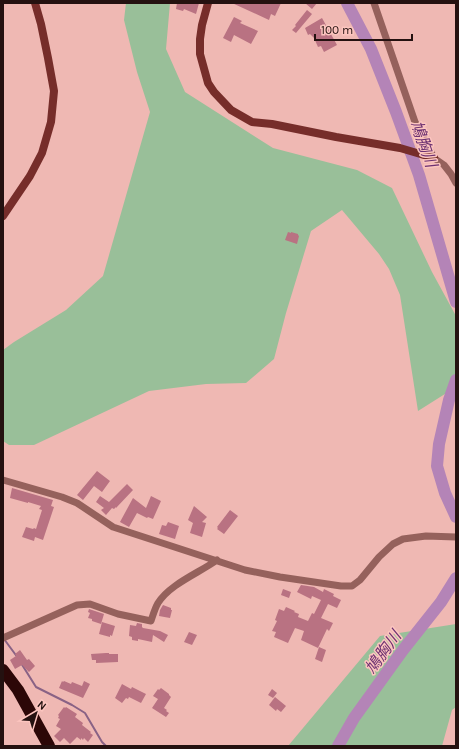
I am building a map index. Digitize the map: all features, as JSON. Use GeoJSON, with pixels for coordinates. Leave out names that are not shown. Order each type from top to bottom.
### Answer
{"type":"FeatureCollection","features":[{"type":"Feature","properties":{"kind":"highway"},"geometry":{"type":"LineString","coordinates":[[3,670],[18,690],[49,746]]}},
{"type":"Feature","properties":{"kind":"main road"},"geometry":{"type":"LineString","coordinates":[[3,216],[30,176],[39,159],[51,122],[54,91],[41,24],[35,3]]}},
{"type":"Feature","properties":{"kind":"main road"},"geometry":{"type":"LineString","coordinates":[[208,3],[202,24],[200,54],[208,83],[214,92],[231,110],[252,122],[272,124],[400,148],[434,158]]}},
{"type":"Feature","properties":{"kind":"street"},"geometry":{"type":"LineString","coordinates":[[374,3],[415,122],[434,158],[444,165],[452,174],[456,183]]}},
{"type":"Feature","properties":{"kind":"street"},"geometry":{"type":"LineString","coordinates":[[3,480],[77,502],[113,526],[245,570],[341,586],[352,586],[360,580],[379,557],[393,544],[402,539],[426,536],[452,537]]}},
{"type":"Feature","properties":{"kind":"street"},"geometry":{"type":"LineString","coordinates":[[6,637],[77,605],[90,604],[118,614],[151,621],[158,603],[175,586],[208,567],[217,560]]}},
{"type":"Feature","properties":{"kind":"green space"},"geometry":{"type":"Polygon","coordinates":[[[126,3],[170,3],[166,49],[185,92],[273,148],[357,170],[392,188],[432,272],[456,316],[456,387],[418,411],[400,295],[389,269],[379,254],[342,210],[311,231],[286,313],[274,359],[246,383],[206,384],[149,391],[34,445],[9,445],[3,441],[3,350],[66,310],[103,276],[150,112],[137,72],[124,20],[126,3]]]}},
{"type":"Feature","properties":{"kind":"green space"},"geometry":{"type":"Polygon","coordinates":[[[456,624],[456,707],[452,710],[442,746],[288,746],[380,636],[456,624]]]}},
{"type":"Feature","properties":{"kind":"building"},"geometry":{"type":"Polygon","coordinates":[[[177,3],[199,3],[196,14],[184,9],[183,11],[176,9],[177,3]]]}},
{"type":"Feature","properties":{"kind":"building"},"geometry":{"type":"Polygon","coordinates":[[[232,3],[281,3],[275,16],[271,14],[269,20],[232,3]]]}},
{"type":"Feature","properties":{"kind":"building"},"geometry":{"type":"Polygon","coordinates":[[[305,3],[317,3],[312,9],[305,3]]]}},
{"type":"Feature","properties":{"kind":"building"},"geometry":{"type":"Polygon","coordinates":[[[307,10],[312,14],[296,33],[292,30],[307,10]]]}},
{"type":"Feature","properties":{"kind":"building"},"geometry":{"type":"Polygon","coordinates":[[[234,17],[242,21],[240,23],[258,31],[251,44],[234,35],[231,42],[223,38],[234,17]]]}},
{"type":"Feature","properties":{"kind":"building"},"geometry":{"type":"Polygon","coordinates":[[[322,18],[337,45],[324,52],[321,46],[318,47],[314,38],[310,34],[308,35],[305,28],[322,18]]]}},
{"type":"Feature","properties":{"kind":"building"},"geometry":{"type":"Polygon","coordinates":[[[288,232],[298,234],[297,244],[285,240],[288,232]]]}},
{"type":"Feature","properties":{"kind":"building"},"geometry":{"type":"Polygon","coordinates":[[[97,471],[110,481],[102,492],[94,486],[83,500],[77,495],[97,471]]]}},
{"type":"Feature","properties":{"kind":"building"},"geometry":{"type":"Polygon","coordinates":[[[127,484],[133,490],[116,508],[112,508],[106,515],[101,510],[104,508],[96,502],[100,496],[109,502],[127,484]]]}},
{"type":"Feature","properties":{"kind":"building"},"geometry":{"type":"Polygon","coordinates":[[[12,488],[53,500],[51,506],[54,507],[43,540],[35,537],[34,541],[22,537],[26,527],[36,529],[42,510],[39,509],[41,506],[10,498],[12,488]]]}},
{"type":"Feature","properties":{"kind":"building"},"geometry":{"type":"Polygon","coordinates":[[[151,496],[161,501],[153,519],[137,513],[129,527],[120,522],[133,498],[146,508],[151,496]]]}},
{"type":"Feature","properties":{"kind":"building"},"geometry":{"type":"Polygon","coordinates":[[[194,506],[207,517],[202,522],[206,523],[202,537],[190,533],[193,523],[188,520],[194,506]]]}},
{"type":"Feature","properties":{"kind":"building"},"geometry":{"type":"Polygon","coordinates":[[[230,510],[238,516],[224,534],[217,529],[217,527],[230,510]]]}},
{"type":"Feature","properties":{"kind":"building"},"geometry":{"type":"Polygon","coordinates":[[[168,522],[179,526],[175,539],[159,534],[162,525],[166,526],[168,522]]]}},
{"type":"Feature","properties":{"kind":"building"},"geometry":{"type":"Polygon","coordinates":[[[301,585],[314,587],[323,592],[324,589],[334,594],[333,596],[341,600],[337,608],[328,604],[321,618],[333,623],[329,631],[327,629],[318,648],[301,640],[304,631],[295,628],[288,643],[274,637],[276,632],[272,631],[277,621],[275,620],[279,609],[284,611],[286,607],[299,614],[298,617],[308,621],[312,613],[314,614],[321,600],[312,596],[311,599],[297,592],[301,585]]]}},
{"type":"Feature","properties":{"kind":"building"},"geometry":{"type":"Polygon","coordinates":[[[283,589],[291,592],[289,598],[281,595],[283,589]]]}},
{"type":"Feature","properties":{"kind":"building"},"geometry":{"type":"Polygon","coordinates":[[[163,605],[171,608],[170,618],[159,616],[163,605]]]}},
{"type":"Feature","properties":{"kind":"building"},"geometry":{"type":"Polygon","coordinates":[[[89,609],[104,614],[101,624],[88,618],[90,613],[88,612],[89,609]]]}},
{"type":"Feature","properties":{"kind":"building"},"geometry":{"type":"Polygon","coordinates":[[[102,622],[115,626],[112,636],[110,635],[110,637],[99,634],[102,622]]]}},
{"type":"Feature","properties":{"kind":"building"},"geometry":{"type":"Polygon","coordinates":[[[137,623],[142,624],[143,628],[160,631],[168,635],[164,642],[153,635],[152,642],[138,639],[138,641],[132,640],[132,637],[129,636],[130,625],[136,626],[137,623]]]}},
{"type":"Feature","properties":{"kind":"building"},"geometry":{"type":"Polygon","coordinates":[[[189,632],[197,635],[192,645],[184,642],[189,632]]]}},
{"type":"Feature","properties":{"kind":"building"},"geometry":{"type":"Polygon","coordinates":[[[319,647],[326,650],[322,662],[315,659],[319,647]]]}},
{"type":"Feature","properties":{"kind":"building"},"geometry":{"type":"Polygon","coordinates":[[[20,650],[27,660],[29,659],[35,666],[29,672],[22,665],[15,669],[10,660],[16,656],[15,654],[20,650]]]}},
{"type":"Feature","properties":{"kind":"building"},"geometry":{"type":"Polygon","coordinates":[[[91,654],[118,654],[118,662],[96,663],[96,660],[92,660],[91,654]]]}},
{"type":"Feature","properties":{"kind":"building"},"geometry":{"type":"Polygon","coordinates":[[[62,681],[71,684],[72,682],[82,686],[84,681],[90,684],[83,698],[59,688],[62,681]]]}},
{"type":"Feature","properties":{"kind":"building"},"geometry":{"type":"Polygon","coordinates":[[[122,684],[146,694],[141,703],[129,697],[122,703],[115,698],[122,684]]]}},
{"type":"Feature","properties":{"kind":"building"},"geometry":{"type":"Polygon","coordinates":[[[161,688],[171,697],[164,708],[169,713],[166,717],[152,708],[158,699],[153,696],[158,689],[159,690],[161,688]]]}},
{"type":"Feature","properties":{"kind":"building"},"geometry":{"type":"Polygon","coordinates":[[[272,689],[277,693],[273,698],[268,695],[272,689]]]}},
{"type":"Feature","properties":{"kind":"building"},"geometry":{"type":"Polygon","coordinates":[[[275,697],[286,706],[281,712],[277,709],[276,711],[269,705],[275,697]]]}},
{"type":"Feature","properties":{"kind":"building"},"geometry":{"type":"Polygon","coordinates":[[[64,707],[77,714],[75,717],[91,732],[90,733],[93,735],[88,742],[84,738],[83,740],[81,738],[81,740],[77,737],[70,744],[64,738],[60,742],[54,736],[61,729],[56,726],[60,719],[58,718],[58,715],[64,707]]]}},
{"type":"Feature","properties":{"kind":"waterway","name":"鳩胸川"},"geometry":{"type":"LineString","coordinates":[[347,3],[371,49],[419,175],[456,302]]}},
{"type":"Feature","properties":{"kind":"waterway","name":"鳩胸川"},"geometry":{"type":"LineString","coordinates":[[456,380],[449,400],[439,444],[437,466],[445,493],[456,517]]}},
{"type":"Feature","properties":{"kind":"waterway","name":"鳩胸川"},"geometry":{"type":"LineString","coordinates":[[338,746],[354,718],[403,650],[441,602],[456,578]]}},
{"type":"Feature","properties":{"kind":"waterway"},"geometry":{"type":"LineString","coordinates":[[4,639],[18,658]]}},
{"type":"Feature","properties":{"kind":"waterway"},"geometry":{"type":"LineString","coordinates":[[21,663],[36,687],[85,713],[102,742],[106,746]]}}]}
